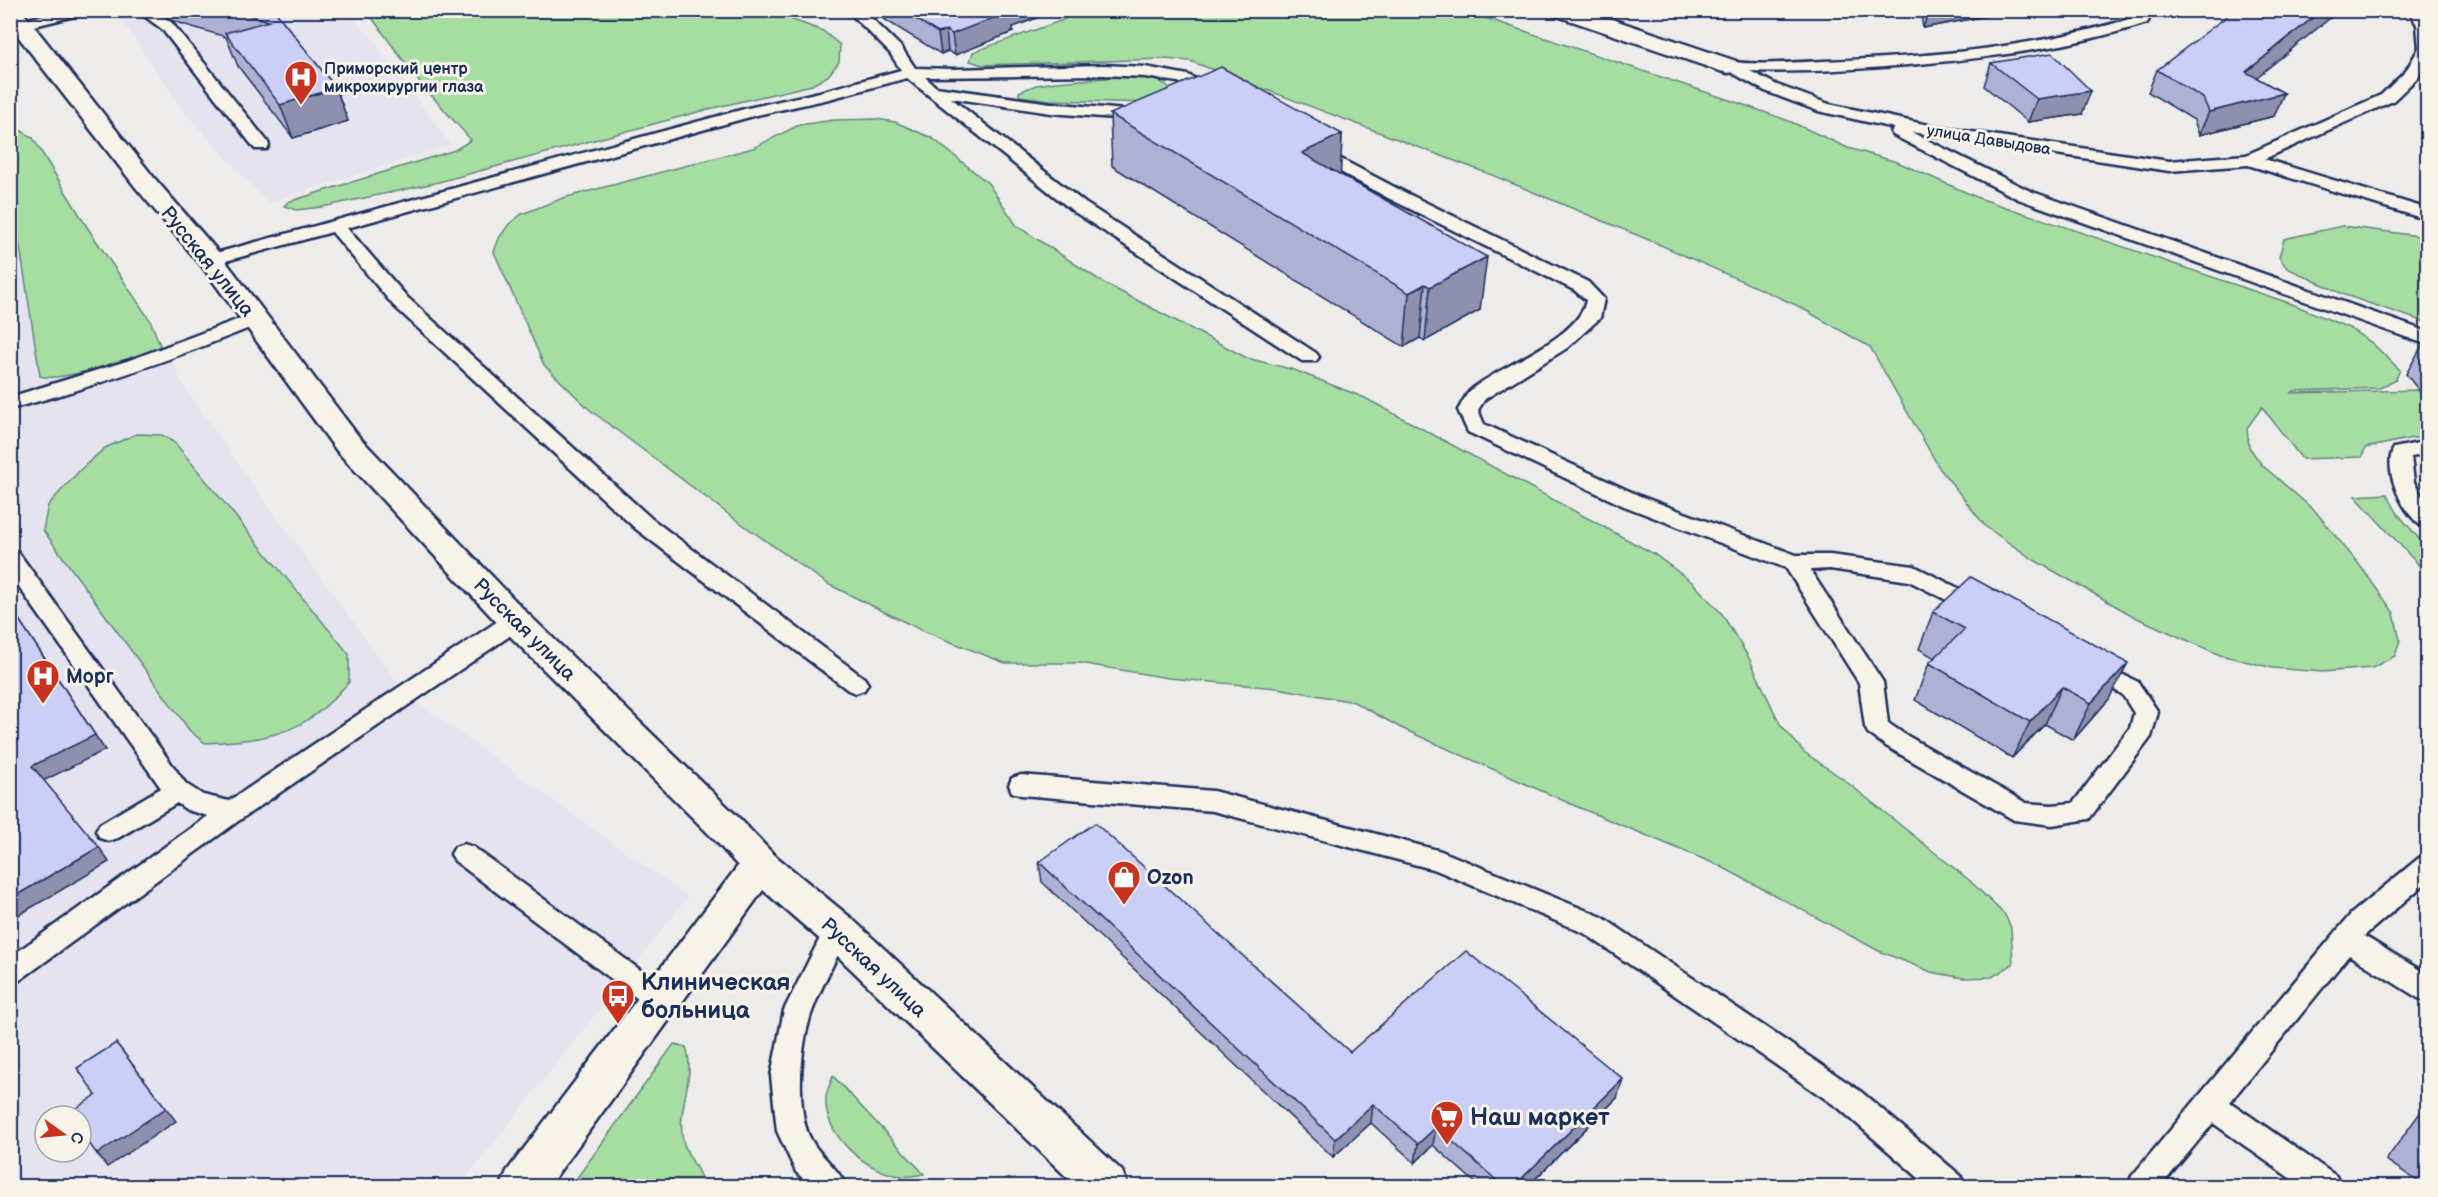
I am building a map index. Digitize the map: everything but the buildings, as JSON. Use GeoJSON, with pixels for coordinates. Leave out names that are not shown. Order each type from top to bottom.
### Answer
{"type":"FeatureCollection","features":[{"type":"Feature","properties":{"kind":"street","name":"улица Давыдова"},"geometry":{"type":"LineString","coordinates":[[1562,10],[1728,66]]}},
{"type":"Feature","properties":{"kind":"street","name":"Русская улица"},"geometry":{"type":"LineString","coordinates":[[16,18],[146,184],[211,260],[348,444],[515,621],[727,829],[760,865],[837,930],[1106,1186]]}},
{"type":"Feature","properties":{"kind":"street"},"geometry":{"type":"LineString","coordinates":[[523,1186],[760,865]]}},
{"type":"Feature","properties":{"kind":"lane"},"geometry":{"type":"LineString","coordinates":[[16,18],[82,10]]}},
{"type":"Feature","properties":{"kind":"lane"},"geometry":{"type":"LineString","coordinates":[[143,10],[167,26],[261,145]]}},
{"type":"Feature","properties":{"kind":"lane"},"geometry":{"type":"LineString","coordinates":[[1728,66],[1773,68],[1856,65],[1985,53],[2068,41],[2113,30],[2142,20],[2147,10]]}},
{"type":"Feature","properties":{"kind":"lane"},"geometry":{"type":"LineString","coordinates":[[2249,160],[2387,98],[2412,74],[2427,48],[2424,25],[2416,10]]}},
{"type":"Feature","properties":{"kind":"lane"},"geometry":{"type":"LineString","coordinates":[[855,11],[896,50],[910,72],[930,90],[1078,207],[1309,357]]}},
{"type":"Feature","properties":{"kind":"lane","name":"улица Давыдова"},"geometry":{"type":"LineString","coordinates":[[1728,66],[1771,88],[1824,108],[1876,120],[1938,132],[2169,166],[2249,160],[2427,215]]}},
{"type":"Feature","properties":{"kind":"lane"},"geometry":{"type":"LineString","coordinates":[[211,260],[731,117],[823,96],[910,72],[955,74],[1124,70],[1169,75],[1196,94],[1226,101]]}},
{"type":"Feature","properties":{"kind":"lane"},"geometry":{"type":"LineString","coordinates":[[930,90],[1051,108],[1120,114],[1156,114]]}},
{"type":"Feature","properties":{"kind":"lane"},"geometry":{"type":"LineString","coordinates":[[1876,120],[2024,195],[2427,339]]}},
{"type":"Feature","properties":{"kind":"lane"},"geometry":{"type":"LineString","coordinates":[[1304,144],[1394,194],[1581,286],[1595,299],[1593,314],[1560,344],[1477,395],[1468,410],[1474,428],[1632,501],[1794,563],[1830,562],[1914,574],[1996,617]]}},
{"type":"Feature","properties":{"kind":"lane"},"geometry":{"type":"LineString","coordinates":[[336,226],[400,301],[644,524],[856,684]]}},
{"type":"Feature","properties":{"kind":"lane"},"geometry":{"type":"LineString","coordinates":[[10,403],[168,354],[255,319]]}},
{"type":"Feature","properties":{"kind":"lane"},"geometry":{"type":"LineString","coordinates":[[2427,447],[2401,453],[2400,473],[2404,488],[2427,522]]}},
{"type":"Feature","properties":{"kind":"lane"},"geometry":{"type":"LineString","coordinates":[[10,557],[177,791],[196,803],[232,812]]}},
{"type":"Feature","properties":{"kind":"lane"},"geometry":{"type":"LineString","coordinates":[[1794,563],[1871,682],[1877,727],[1895,740],[2023,813],[2052,815],[2080,812],[2142,731],[2146,711],[2130,688],[2068,656]]}},
{"type":"Feature","properties":{"kind":"lane"},"geometry":{"type":"LineString","coordinates":[[10,972],[232,812],[515,621]]}},
{"type":"Feature","properties":{"kind":"lane"},"geometry":{"type":"LineString","coordinates":[[1022,785],[1213,801],[1441,861],[1593,925],[1850,1100],[1950,1186]]}},
{"type":"Feature","properties":{"kind":"lane"},"geometry":{"type":"LineString","coordinates":[[109,831],[177,791]]}},
{"type":"Feature","properties":{"kind":"lane"},"geometry":{"type":"LineString","coordinates":[[464,854],[660,1000]]}},
{"type":"Feature","properties":{"kind":"lane"},"geometry":{"type":"LineString","coordinates":[[2143,1186],[2346,939],[2376,907],[2427,865]]}},
{"type":"Feature","properties":{"kind":"lane"},"geometry":{"type":"LineString","coordinates":[[831,1186],[807,1162],[792,1131],[785,1076],[798,1010],[837,930]]}},
{"type":"Feature","properties":{"kind":"lane"},"geometry":{"type":"LineString","coordinates":[[2346,939],[2427,990]]}},
{"type":"Feature","properties":{"kind":"lane"},"geometry":{"type":"LineString","coordinates":[[2210,1105],[2325,1186]]}},
{"type":"Feature","properties":{"kind":"shaded area","name":"Приморский центр микрохирургии глаза"},"geometry":{"type":"Polygon","coordinates":[[[115,11],[346,11],[372,38],[451,145],[267,203],[185,113],[115,11]]]}},
{"type":"Feature","properties":{"kind":"shaded area"},"geometry":{"type":"Polygon","coordinates":[[[10,135],[62,211],[168,354],[185,388],[254,486],[407,695],[688,897],[460,1186],[11,1186],[10,135]]]}},
{"type":"Feature","properties":{"kind":"green space"},"geometry":{"type":"Polygon","coordinates":[[[367,11],[769,11],[823,31],[840,45],[839,62],[828,76],[812,85],[709,109],[435,183],[322,207],[296,210],[284,206],[288,202],[455,150],[471,140],[416,78],[367,11]]]}},
{"type":"Feature","properties":{"kind":"green space"},"geometry":{"type":"Polygon","coordinates":[[[1068,11],[1465,11],[1789,121],[1848,148],[1897,162],[1979,198],[2292,304],[2349,328],[2372,343],[2400,370],[2396,379],[2380,388],[2294,391],[2291,393],[2419,390],[2427,401],[2427,438],[2413,438],[2365,448],[2362,457],[2302,459],[2262,407],[2247,428],[2249,447],[2262,465],[2316,512],[2361,567],[2394,613],[2400,640],[2395,656],[2372,668],[2323,672],[2273,668],[2220,655],[2137,618],[2034,560],[1986,527],[1940,469],[1870,347],[1796,305],[1656,243],[1492,175],[1190,61],[1164,59],[983,65],[970,61],[973,52],[1063,20],[1070,16],[1068,11]]]}},
{"type":"Feature","properties":{"kind":"green space"},"geometry":{"type":"Polygon","coordinates":[[[1119,77],[1155,80],[1168,86],[1172,91],[1147,103],[1050,100],[1019,96],[1019,92],[1036,85],[1119,77]]]}},
{"type":"Feature","properties":{"kind":"green space"},"geometry":{"type":"Polygon","coordinates":[[[876,119],[895,122],[932,138],[988,183],[1017,226],[1104,283],[1247,358],[1294,370],[1365,398],[1654,554],[1693,583],[1722,614],[1749,658],[1780,724],[1804,752],[1843,779],[1969,880],[2005,915],[2011,928],[2013,964],[1992,977],[1963,978],[1931,972],[1879,951],[1720,866],[1573,805],[1401,728],[1354,702],[1277,688],[1168,678],[1080,663],[1005,663],[923,631],[828,584],[736,520],[590,410],[544,365],[494,252],[499,238],[509,224],[522,214],[563,198],[753,148],[799,125],[834,120],[876,119]]]}},
{"type":"Feature","properties":{"kind":"green space"},"geometry":{"type":"Polygon","coordinates":[[[11,129],[22,131],[33,138],[87,227],[150,320],[160,345],[157,349],[79,373],[40,376],[16,221],[11,206],[11,129]]]}},
{"type":"Feature","properties":{"kind":"green space"},"geometry":{"type":"Polygon","coordinates":[[[2342,226],[2427,237],[2427,323],[2345,295],[2287,268],[2279,257],[2284,239],[2342,226]]]}},
{"type":"Feature","properties":{"kind":"green space"},"geometry":{"type":"Polygon","coordinates":[[[136,434],[162,435],[175,443],[349,654],[349,682],[332,701],[312,717],[287,730],[261,738],[205,743],[190,731],[43,530],[48,505],[81,469],[105,448],[136,434]]]}},
{"type":"Feature","properties":{"kind":"green space"},"geometry":{"type":"Polygon","coordinates":[[[2387,494],[2398,514],[2427,548],[2427,574],[2355,496],[2387,494]]]}},
{"type":"Feature","properties":{"kind":"green space"},"geometry":{"type":"Polygon","coordinates":[[[674,1044],[686,1047],[689,1059],[682,1132],[686,1149],[704,1186],[571,1186],[674,1044]]]}},
{"type":"Feature","properties":{"kind":"green space"},"geometry":{"type":"Polygon","coordinates":[[[833,1076],[924,1174],[904,1176],[888,1173],[861,1159],[849,1149],[839,1138],[827,1112],[826,1095],[833,1076]]]}},
{"type":"Feature","properties":{"kind":"place","name":"Приморский центр микрохирургии глаза"},"geometry":{"type":"Point","coordinates":[301,106]}},
{"type":"Feature","properties":{"kind":"place","name":"Морг"},"geometry":{"type":"Point","coordinates":[43,705]}},
{"type":"Feature","properties":{"kind":"place","name":"Ozon"},"geometry":{"type":"Point","coordinates":[1124,906]}},
{"type":"Feature","properties":{"kind":"place","name":"Клиническая больница"},"geometry":{"type":"Point","coordinates":[618,1025]}},
{"type":"Feature","properties":{"kind":"place","name":"Наш маркет"},"geometry":{"type":"Point","coordinates":[1447,1146]}}]}
